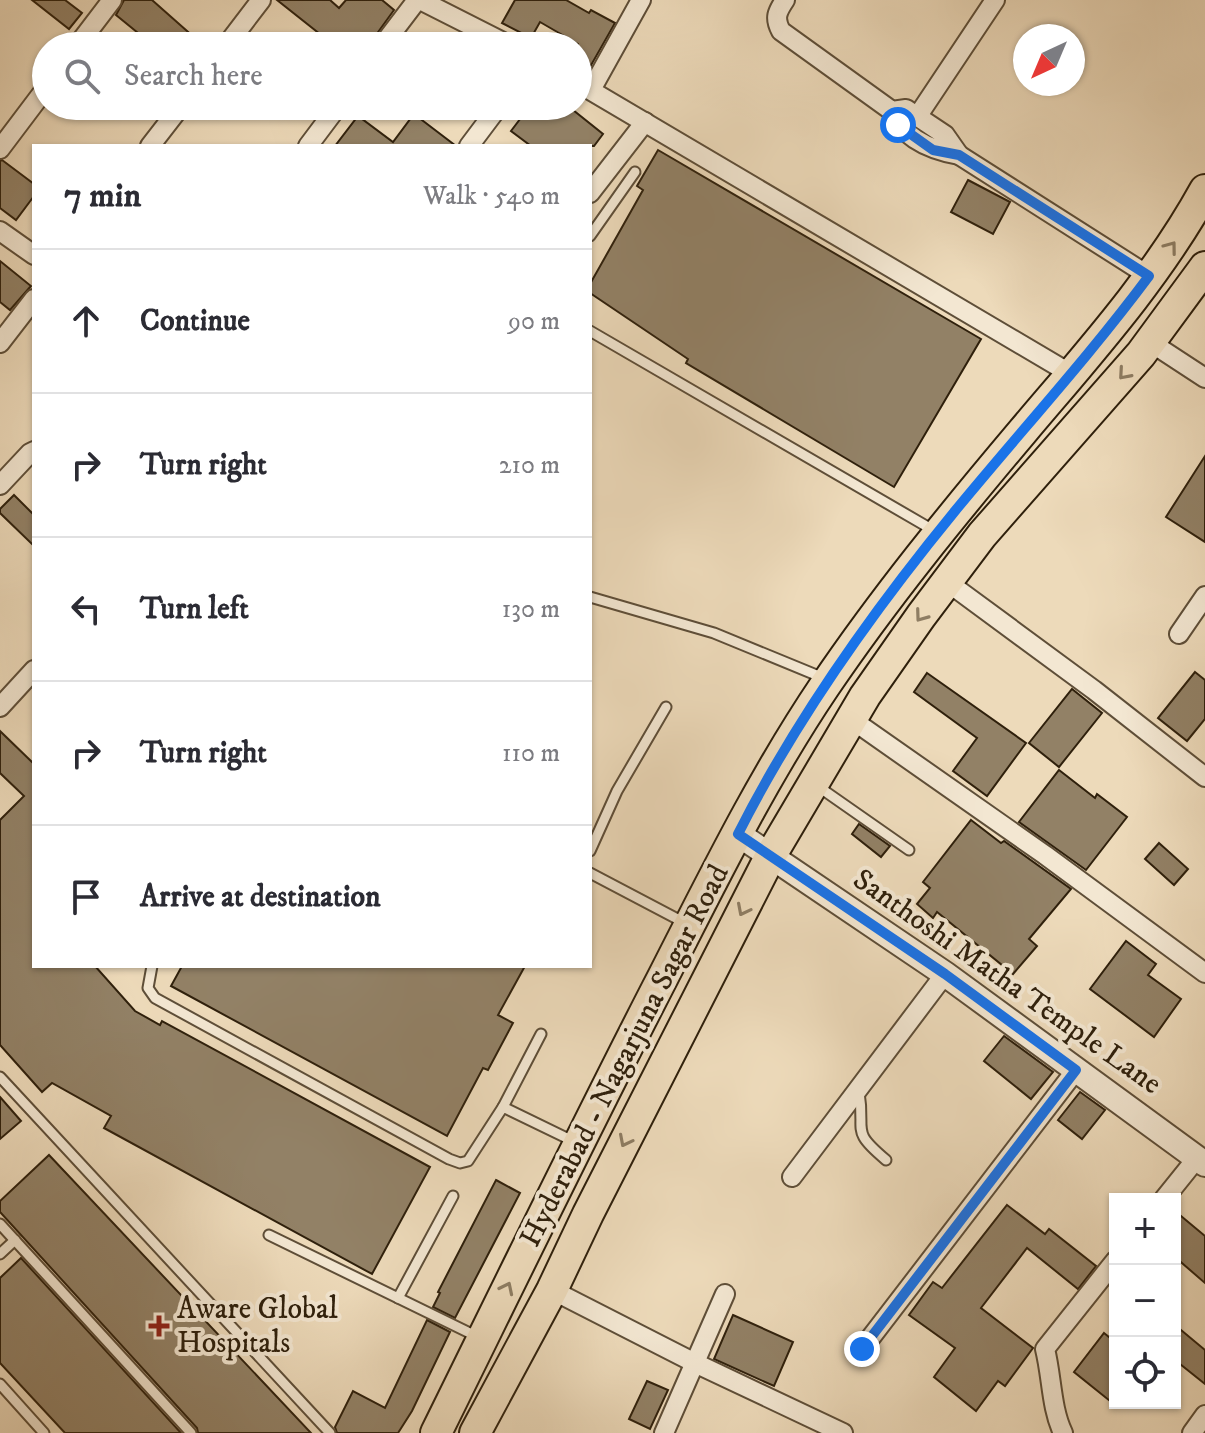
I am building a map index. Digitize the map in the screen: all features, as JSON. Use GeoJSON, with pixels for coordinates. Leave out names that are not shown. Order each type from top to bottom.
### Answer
{"type":"FeatureCollection","features":[{"type":"Feature","properties":{"kind":"main road","name":"Hyderabad - Nagarjuna Sagar Road"},"geometry":{"type":"LineString","coordinates":[[436,1433],[578,1143],[752,806],[829,681],[938,532],[1109,330],[1181,233],[1205,190]]}},
{"type":"Feature","properties":{"kind":"main road","name":"Hyderabad - Nagarjuna Sagar Road"},"geometry":{"type":"LineString","coordinates":[[481,1431],[771,855],[851,719],[946,581],[982,535],[1150,342],[1205,267]]}},
{"type":"Feature","properties":{"kind":"street"},"geometry":{"type":"LineString","coordinates":[[88,32],[112,0]]}},
{"type":"Feature","properties":{"kind":"street"},"geometry":{"type":"LineString","coordinates":[[237,32],[261,0]]}},
{"type":"Feature","properties":{"kind":"street"},"geometry":{"type":"LineString","coordinates":[[393,32],[418,0],[483,32]]}},
{"type":"Feature","properties":{"kind":"street"},"geometry":{"type":"LineString","coordinates":[[592,74],[641,0]]}},
{"type":"Feature","properties":{"kind":"street"},"geometry":{"type":"LineString","coordinates":[[785,0],[776,22],[781,31],[892,111],[898,125],[918,141],[933,150],[959,155],[1149,276]]}},
{"type":"Feature","properties":{"kind":"street"},"geometry":{"type":"LineString","coordinates":[[917,117],[995,0]]}},
{"type":"Feature","properties":{"kind":"street"},"geometry":{"type":"LineString","coordinates":[[592,91],[1071,374]]}},
{"type":"Feature","properties":{"kind":"street"},"geometry":{"type":"LineString","coordinates":[[0,149],[32,107]]}},
{"type":"Feature","properties":{"kind":"street"},"geometry":{"type":"LineString","coordinates":[[892,111],[906,109],[945,135],[959,155]]}},
{"type":"Feature","properties":{"kind":"street"},"geometry":{"type":"LineString","coordinates":[[152,144],[170,120]]}},
{"type":"Feature","properties":{"kind":"street"},"geometry":{"type":"LineString","coordinates":[[310,144],[328,120]]}},
{"type":"Feature","properties":{"kind":"street"},"geometry":{"type":"LineString","coordinates":[[470,144],[488,120]]}},
{"type":"Feature","properties":{"kind":"street"},"geometry":{"type":"LineString","coordinates":[[592,190],[645,122]]}},
{"type":"Feature","properties":{"kind":"street"},"geometry":{"type":"LineString","coordinates":[[0,231],[32,254]]}},
{"type":"Feature","properties":{"kind":"street"},"geometry":{"type":"LineString","coordinates":[[0,343],[32,302]]}},
{"type":"Feature","properties":{"kind":"street"},"geometry":{"type":"LineString","coordinates":[[1150,342],[1205,378]]}},
{"type":"Feature","properties":{"kind":"street"},"geometry":{"type":"LineString","coordinates":[[0,485],[32,452]]}},
{"type":"Feature","properties":{"kind":"street"},"geometry":{"type":"LineString","coordinates":[[946,581],[1106,698],[1205,777]]}},
{"type":"Feature","properties":{"kind":"street"},"geometry":{"type":"LineString","coordinates":[[1179,634],[1205,596]]}},
{"type":"Feature","properties":{"kind":"street"},"geometry":{"type":"LineString","coordinates":[[0,707],[32,672]]}},
{"type":"Feature","properties":{"kind":"street"},"geometry":{"type":"LineString","coordinates":[[851,719],[1045,855],[1205,973]]}},
{"type":"Feature","properties":{"kind":"street","name":"Santhoshi Matha Temple Lane"},"geometry":{"type":"LineString","coordinates":[[738,834],[945,974],[1201,1161]]}},
{"type":"Feature","properties":{"kind":"street"},"geometry":{"type":"LineString","coordinates":[[792,1177],[945,974]]}},
{"type":"Feature","properties":{"kind":"street"},"geometry":{"type":"LineString","coordinates":[[862,1349],[1076,1070]]}},
{"type":"Feature","properties":{"kind":"street"},"geometry":{"type":"LineString","coordinates":[[1170,1193],[1201,1161]]}},
{"type":"Feature","properties":{"kind":"street"},"geometry":{"type":"LineString","coordinates":[[1063,1433],[1056,1418],[1052,1377],[1045,1349],[1112,1265]]}},
{"type":"Feature","properties":{"kind":"street"},"geometry":{"type":"LineString","coordinates":[[552,1290],[695,1363],[843,1433]]}},
{"type":"Feature","properties":{"kind":"street"},"geometry":{"type":"LineString","coordinates":[[664,1433],[725,1294]]}},
{"type":"Feature","properties":{"kind":"street"},"geometry":{"type":"LineString","coordinates":[[1192,1433],[1205,1415]]}},
{"type":"Feature","properties":{"kind":"lane"},"geometry":{"type":"LineString","coordinates":[[592,233],[635,172]]}},
{"type":"Feature","properties":{"kind":"lane"},"geometry":{"type":"LineString","coordinates":[[592,332],[938,532]]}},
{"type":"Feature","properties":{"kind":"lane"},"geometry":{"type":"LineString","coordinates":[[592,598],[714,633],[829,681]]}},
{"type":"Feature","properties":{"kind":"lane"},"geometry":{"type":"LineString","coordinates":[[592,847],[617,791],[666,707]]}},
{"type":"Feature","properties":{"kind":"lane"},"geometry":{"type":"LineString","coordinates":[[814,783],[909,850]]}},
{"type":"Feature","properties":{"kind":"lane"},"geometry":{"type":"LineString","coordinates":[[592,874],[690,925]]}},
{"type":"Feature","properties":{"kind":"lane"},"geometry":{"type":"LineString","coordinates":[[152,968],[148,988],[155,998],[460,1163],[468,1161],[503,1107],[541,1034]]}},
{"type":"Feature","properties":{"kind":"lane"},"geometry":{"type":"LineString","coordinates":[[0,1077],[330,1433]]}},
{"type":"Feature","properties":{"kind":"lane"},"geometry":{"type":"LineString","coordinates":[[859,1088],[863,1141],[886,1160]]}},
{"type":"Feature","properties":{"kind":"lane"},"geometry":{"type":"LineString","coordinates":[[503,1107],[578,1143]]}},
{"type":"Feature","properties":{"kind":"lane"},"geometry":{"type":"LineString","coordinates":[[398,1298],[453,1196]]}},
{"type":"Feature","properties":{"kind":"lane"},"geometry":{"type":"LineString","coordinates":[[0,1224],[191,1433]]}},
{"type":"Feature","properties":{"kind":"lane"},"geometry":{"type":"LineString","coordinates":[[269,1235],[482,1339]]}},
{"type":"Feature","properties":{"kind":"lane"},"geometry":{"type":"LineString","coordinates":[[0,1254],[15,1240]]}},
{"type":"Feature","properties":{"kind":"lane"},"geometry":{"type":"LineString","coordinates":[[0,1384],[44,1433]]}},
{"type":"Feature","properties":{"kind":"building"},"geometry":{"type":"Polygon","coordinates":[[[32,0],[65,0],[82,13],[69,29],[32,0]]]}},
{"type":"Feature","properties":{"kind":"building"},"geometry":{"type":"Polygon","coordinates":[[[124,0],[152,0],[188,32],[137,32],[116,15],[124,0]]]}},
{"type":"Feature","properties":{"kind":"building"},"geometry":{"type":"Polygon","coordinates":[[[277,0],[330,0],[339,8],[346,0],[382,0],[394,10],[378,32],[317,32],[277,0]]]}},
{"type":"Feature","properties":{"kind":"building"},"geometry":{"type":"Polygon","coordinates":[[[515,0],[566,0],[615,23],[592,63],[592,32],[557,32],[540,22],[534,32],[519,32],[502,23],[515,0]]]}},
{"type":"Feature","properties":{"kind":"building"},"geometry":{"type":"Polygon","coordinates":[[[355,120],[363,120],[393,142],[410,120],[422,120],[453,144],[337,144],[355,120]]]}},
{"type":"Feature","properties":{"kind":"building"},"geometry":{"type":"Polygon","coordinates":[[[519,120],[586,120],[603,134],[594,146],[528,144],[511,131],[519,120]]]}},
{"type":"Feature","properties":{"kind":"building"},"geometry":{"type":"Polygon","coordinates":[[[658,150],[981,339],[894,487],[686,363],[688,359],[592,294],[592,280],[643,190],[637,186],[658,150]]]}},
{"type":"Feature","properties":{"kind":"building"},"geometry":{"type":"Polygon","coordinates":[[[0,161],[32,182],[32,199],[16,220],[0,208],[0,161]]]}},
{"type":"Feature","properties":{"kind":"building"},"geometry":{"type":"Polygon","coordinates":[[[968,180],[1010,202],[993,234],[951,212],[968,180]]]}},
{"type":"Feature","properties":{"kind":"building"},"geometry":{"type":"Polygon","coordinates":[[[0,261],[31,286],[10,310],[0,302],[0,261]]]}},
{"type":"Feature","properties":{"kind":"building"},"geometry":{"type":"Polygon","coordinates":[[[1205,456],[1205,542],[1166,517],[1205,456]]]}},
{"type":"Feature","properties":{"kind":"building"},"geometry":{"type":"Polygon","coordinates":[[[14,495],[32,513],[32,544],[0,513],[0,509],[14,495]]]}},
{"type":"Feature","properties":{"kind":"building"},"geometry":{"type":"Polygon","coordinates":[[[1195,672],[1205,680],[1205,719],[1187,741],[1158,718],[1195,672]]]}},
{"type":"Feature","properties":{"kind":"building"},"geometry":{"type":"Polygon","coordinates":[[[927,673],[1026,743],[987,796],[953,771],[977,738],[914,692],[927,673]]]}},
{"type":"Feature","properties":{"kind":"building"},"geometry":{"type":"Polygon","coordinates":[[[1072,689],[1102,713],[1059,767],[1029,743],[1072,689]]]}},
{"type":"Feature","properties":{"kind":"building"},"geometry":{"type":"Polygon","coordinates":[[[0,731],[32,762],[32,968],[97,968],[135,1011],[160,1025],[162,1021],[430,1167],[372,1274],[104,1128],[111,1116],[52,1083],[42,1092],[0,1045],[0,820],[24,796],[0,773],[0,731]]]}},
{"type":"Feature","properties":{"kind":"building"},"geometry":{"type":"Polygon","coordinates":[[[1059,770],[1095,798],[1097,794],[1127,817],[1086,870],[1019,822],[1059,770]]]}},
{"type":"Feature","properties":{"kind":"building"},"geometry":{"type":"Polygon","coordinates":[[[971,820],[1071,889],[1029,939],[1037,946],[1013,974],[937,912],[933,918],[917,904],[930,888],[923,882],[971,820]]]}},
{"type":"Feature","properties":{"kind":"building"},"geometry":{"type":"Polygon","coordinates":[[[859,824],[890,846],[881,857],[852,834],[859,824]]]}},
{"type":"Feature","properties":{"kind":"building"},"geometry":{"type":"Polygon","coordinates":[[[1159,843],[1188,869],[1174,885],[1145,859],[1159,843]]]}},
{"type":"Feature","properties":{"kind":"building"},"geometry":{"type":"Polygon","coordinates":[[[1126,941],[1156,964],[1148,975],[1181,999],[1154,1037],[1090,989],[1126,941]]]}},
{"type":"Feature","properties":{"kind":"building"},"geometry":{"type":"Polygon","coordinates":[[[181,968],[524,968],[498,1015],[513,1023],[488,1070],[483,1068],[447,1136],[171,986],[181,968]]]}},
{"type":"Feature","properties":{"kind":"building"},"geometry":{"type":"Polygon","coordinates":[[[1004,1036],[1053,1072],[1031,1099],[984,1061],[1004,1036]]]}},
{"type":"Feature","properties":{"kind":"building"},"geometry":{"type":"Polygon","coordinates":[[[1080,1092],[1105,1110],[1082,1139],[1058,1120],[1080,1092]]]}},
{"type":"Feature","properties":{"kind":"building"},"geometry":{"type":"Polygon","coordinates":[[[0,1097],[21,1121],[0,1139],[0,1097]]]}},
{"type":"Feature","properties":{"kind":"building"},"geometry":{"type":"Polygon","coordinates":[[[49,1155],[311,1433],[198,1433],[197,1428],[0,1212],[0,1201],[49,1155]]]}},
{"type":"Feature","properties":{"kind":"building"},"geometry":{"type":"Polygon","coordinates":[[[496,1180],[520,1193],[455,1318],[433,1307],[496,1180]]]}},
{"type":"Feature","properties":{"kind":"building"},"geometry":{"type":"Polygon","coordinates":[[[1007,1205],[1045,1234],[1049,1229],[1096,1266],[1078,1289],[1027,1248],[981,1308],[1033,1348],[1005,1386],[998,1381],[976,1411],[934,1377],[955,1348],[909,1315],[933,1282],[942,1288],[1007,1205]]]}},
{"type":"Feature","properties":{"kind":"building"},"geometry":{"type":"Polygon","coordinates":[[[1181,1216],[1205,1236],[1205,1283],[1181,1262],[1181,1216]]]}},
{"type":"Feature","properties":{"kind":"building"},"geometry":{"type":"Polygon","coordinates":[[[21,1258],[181,1433],[65,1433],[0,1363],[0,1278],[21,1258]]]}},
{"type":"Feature","properties":{"kind":"building"},"geometry":{"type":"Polygon","coordinates":[[[733,1315],[793,1342],[774,1386],[714,1359],[733,1315]]]}},
{"type":"Feature","properties":{"kind":"building"},"geometry":{"type":"Polygon","coordinates":[[[427,1320],[450,1332],[398,1433],[337,1433],[335,1427],[353,1391],[385,1408],[427,1320]]]}},
{"type":"Feature","properties":{"kind":"building"},"geometry":{"type":"Polygon","coordinates":[[[1181,1330],[1205,1350],[1205,1384],[1181,1365],[1181,1330]]]}},
{"type":"Feature","properties":{"kind":"building"},"geometry":{"type":"Polygon","coordinates":[[[1104,1333],[1109,1337],[1109,1400],[1074,1372],[1104,1333]]]}},
{"type":"Feature","properties":{"kind":"building"},"geometry":{"type":"Polygon","coordinates":[[[647,1381],[668,1390],[650,1429],[629,1419],[647,1381]]]}},
{"type":"Feature","properties":{"kind":"place","name":"Aware Global Hospitals"},"geometry":{"type":"Point","coordinates":[159,1326]}},
{"type":"Feature","properties":{"kind":"route"},"geometry":{"type":"LineString","coordinates":[[862,1349],[1076,1070],[945,974],[738,834],[822,690],[892,591],[954,512],[1109,330],[1149,276],[959,155],[933,150],[898,125]]}}]}
